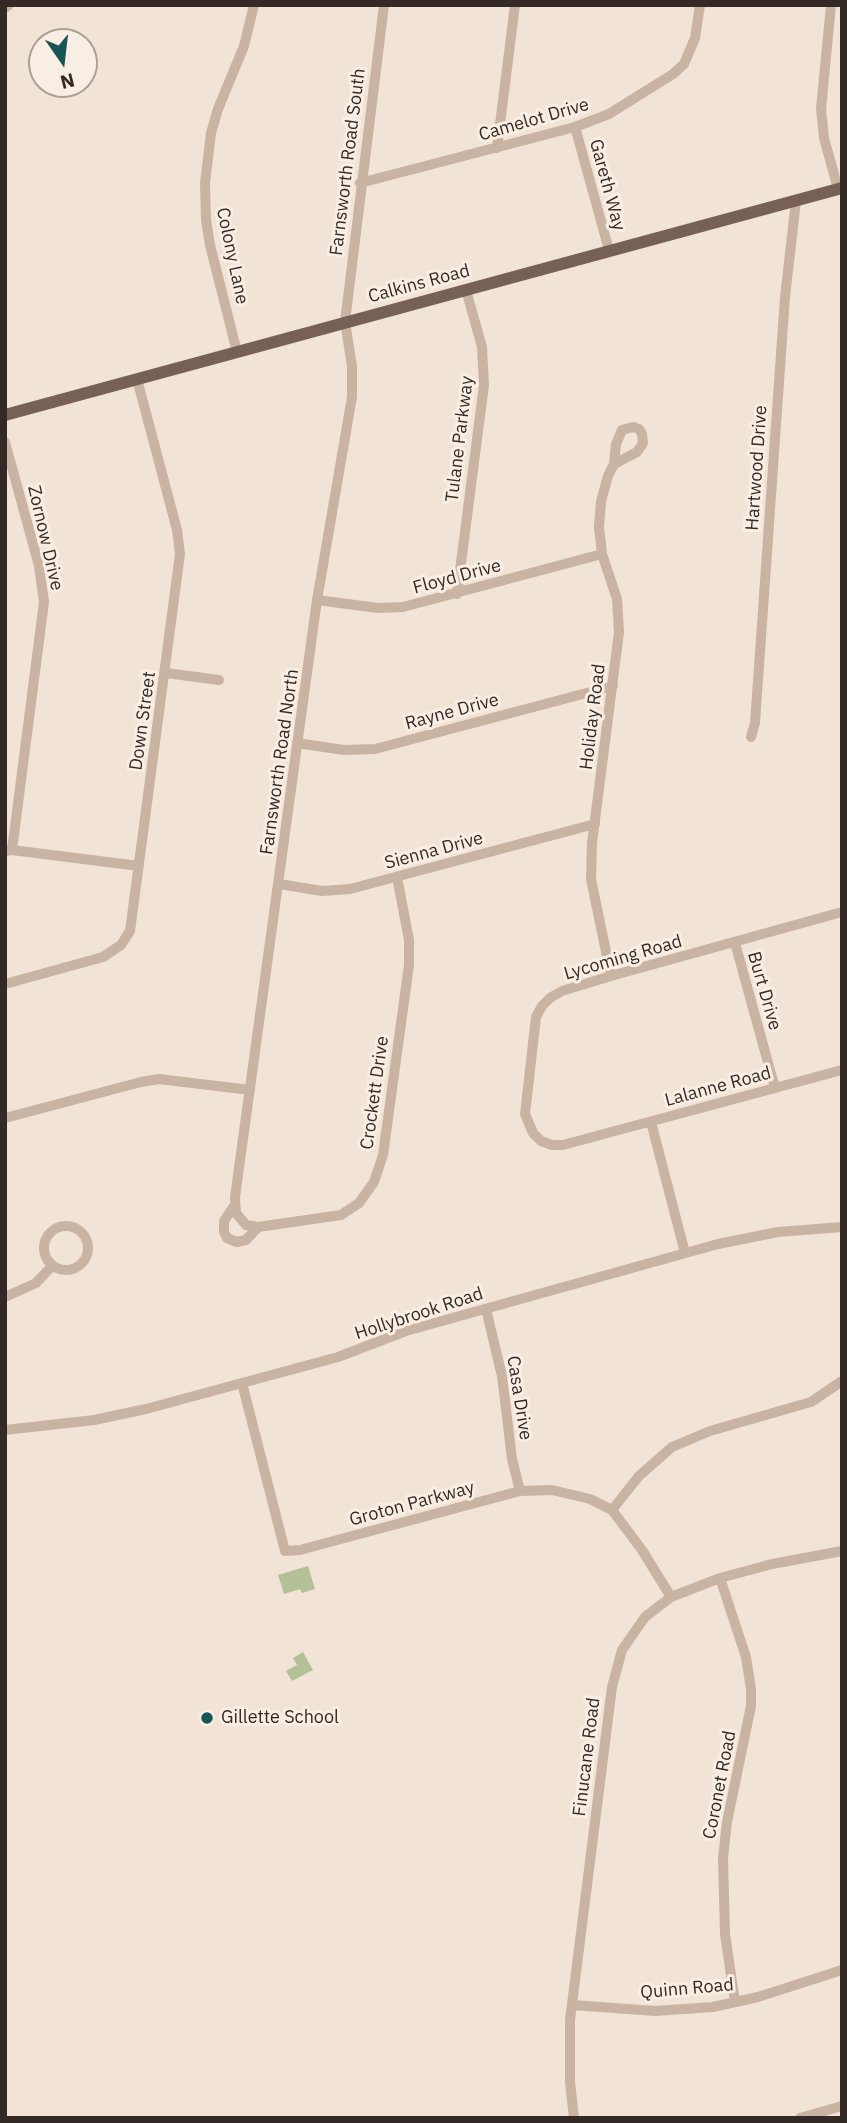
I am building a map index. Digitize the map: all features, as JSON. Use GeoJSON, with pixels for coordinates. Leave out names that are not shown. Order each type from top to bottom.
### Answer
{"type":"FeatureCollection","features":[{"type":"Feature","properties":{"kind":"main road","name":"Calkins Road"},"geometry":{"type":"LineString","coordinates":[[5,415],[840,188]]}},
{"type":"Feature","properties":{"kind":"street","name":"Colony Lane"},"geometry":{"type":"LineString","coordinates":[[237,352],[210,245],[205,183],[214,121],[244,47],[254,5]]}},
{"type":"Feature","properties":{"kind":"street","name":"Farnsworth Road South"},"geometry":{"type":"LineString","coordinates":[[345,322],[384,5]]}},
{"type":"Feature","properties":{"kind":"street"},"geometry":{"type":"LineString","coordinates":[[496,148],[515,5]]}},
{"type":"Feature","properties":{"kind":"street","name":"Camelot Drive"},"geometry":{"type":"LineString","coordinates":[[360,183],[575,127],[619,109],[678,70],[689,57],[700,5]]}},
{"type":"Feature","properties":{"kind":"street"},"geometry":{"type":"LineString","coordinates":[[831,5],[821,109],[824,138],[840,188]]}},
{"type":"Feature","properties":{"kind":"street","name":"Gareth Way"},"geometry":{"type":"LineString","coordinates":[[575,127],[609,250]]}},
{"type":"Feature","properties":{"kind":"street","name":"Hartwood Drive"},"geometry":{"type":"LineString","coordinates":[[751,737],[755,723],[785,297],[796,201]]}},
{"type":"Feature","properties":{"kind":"street","name":"Tulane Parkway"},"geometry":{"type":"LineString","coordinates":[[457,594],[484,385],[482,347],[466,289]]}},
{"type":"Feature","properties":{"kind":"street","name":"Farnsworth Road North"},"geometry":{"type":"LineString","coordinates":[[234,1206],[317,600],[352,397],[352,366],[345,322]]}},
{"type":"Feature","properties":{"kind":"street","name":"Down Street"},"geometry":{"type":"LineString","coordinates":[[5,984],[93,961],[116,950],[130,931],[180,554],[177,530],[137,379]]}},
{"type":"Feature","properties":{"kind":"street","name":"Zornow Drive"},"geometry":{"type":"LineString","coordinates":[[5,442],[39,566],[44,601],[9,850]]}},
{"type":"Feature","properties":{"kind":"street","name":"Holiday Road"},"geometry":{"type":"LineString","coordinates":[[611,976],[592,887],[591,861],[613,686],[618,616],[613,583],[602,554],[599,527],[601,501],[614,464]]}},
{"type":"Feature","properties":{"kind":"street","name":"Floyd Drive"},"geometry":{"type":"LineString","coordinates":[[317,600],[386,608],[403,607],[602,554]]}},
{"type":"Feature","properties":{"kind":"street"},"geometry":{"type":"LineString","coordinates":[[166,673],[219,680]]}},
{"type":"Feature","properties":{"kind":"street","name":"Rayne Drive"},"geometry":{"type":"LineString","coordinates":[[297,743],[344,750],[375,749],[613,686]]}},
{"type":"Feature","properties":{"kind":"street","name":"Sienna Drive"},"geometry":{"type":"LineString","coordinates":[[279,884],[331,891],[351,889],[595,824]]}},
{"type":"Feature","properties":{"kind":"street"},"geometry":{"type":"LineString","coordinates":[[9,850],[139,866]]}},
{"type":"Feature","properties":{"kind":"street","name":"Crockett Drive"},"geometry":{"type":"LineString","coordinates":[[234,1206],[224,1221],[224,1232],[227,1238],[237,1242],[246,1240],[258,1227],[341,1215],[367,1194],[380,1170],[409,965],[409,940],[397,877]]}},
{"type":"Feature","properties":{"kind":"street","name":"Lycoming Road"},"geometry":{"type":"LineString","coordinates":[[651,1122],[563,1145],[541,1141],[533,1133],[524,1114],[534,1028],[542,1006],[562,991],[842,912]]}},
{"type":"Feature","properties":{"kind":"street","name":"Burt Drive"},"geometry":{"type":"LineString","coordinates":[[735,943],[775,1088]]}},
{"type":"Feature","properties":{"kind":"street","name":"Lalanne Road"},"geometry":{"type":"LineString","coordinates":[[684,1253],[651,1122],[842,1070]]}},
{"type":"Feature","properties":{"kind":"street"},"geometry":{"type":"LineString","coordinates":[[5,1118],[159,1079],[250,1090]]}},
{"type":"Feature","properties":{"kind":"street"},"geometry":{"type":"LineString","coordinates":[[234,1206],[242,1222],[258,1227]]}},
{"type":"Feature","properties":{"kind":"street"},"geometry":{"type":"LineString","coordinates":[[62,1226],[77,1229],[88,1247],[84,1261],[73,1270],[66,1271],[52,1266],[47,1261],[43,1247],[49,1233],[62,1226]]}},
{"type":"Feature","properties":{"kind":"street","name":"Hollybrook Road"},"geometry":{"type":"LineString","coordinates":[[5,1430],[110,1417],[338,1357],[406,1331],[684,1253],[778,1231],[842,1227]]}},
{"type":"Feature","properties":{"kind":"street"},"geometry":{"type":"LineString","coordinates":[[5,1297],[36,1283],[52,1266]]}},
{"type":"Feature","properties":{"kind":"street","name":"Casa Drive"},"geometry":{"type":"LineString","coordinates":[[486,1309],[502,1376],[512,1459],[520,1491]]}},
{"type":"Feature","properties":{"kind":"street"},"geometry":{"type":"LineString","coordinates":[[612,1510],[639,1476],[672,1447],[710,1431],[811,1402],[842,1381]]}},
{"type":"Feature","properties":{"kind":"street","name":"Groton Parkway"},"geometry":{"type":"LineString","coordinates":[[242,1383],[285,1551],[300,1550],[520,1491],[570,1493],[612,1510],[642,1550],[671,1597]]}},
{"type":"Feature","properties":{"kind":"street","name":"Finucane Road"},"geometry":{"type":"LineString","coordinates":[[574,2118],[568,2046],[612,1687],[622,1650],[645,1617],[671,1597],[720,1578],[772,1564],[842,1551]]}},
{"type":"Feature","properties":{"kind":"street","name":"Coronet Road"},"geometry":{"type":"LineString","coordinates":[[720,1578],[746,1657],[751,1689],[751,1706],[727,1822],[723,1858],[725,1934],[735,2002]]}},
{"type":"Feature","properties":{"kind":"street","name":"Quinn Road"},"geometry":{"type":"LineString","coordinates":[[573,2006],[655,2011],[713,2007],[842,1970]]}},
{"type":"Feature","properties":{"kind":"street"},"geometry":{"type":"LineString","coordinates":[[800,2118],[842,2106]]}},
{"type":"Feature","properties":{"kind":"green space"},"geometry":{"type":"Polygon","coordinates":[[[308,1566],[315,1589],[302,1593],[300,1589],[284,1594],[278,1575],[308,1566]]]}},
{"type":"Feature","properties":{"kind":"green space"},"geometry":{"type":"Polygon","coordinates":[[[303,1652],[313,1670],[292,1681],[286,1671],[297,1665],[293,1658],[303,1652]]]}},
{"type":"Feature","properties":{"kind":"place","name":"Gillette School"},"geometry":{"type":"Point","coordinates":[207,1718]}}]}
